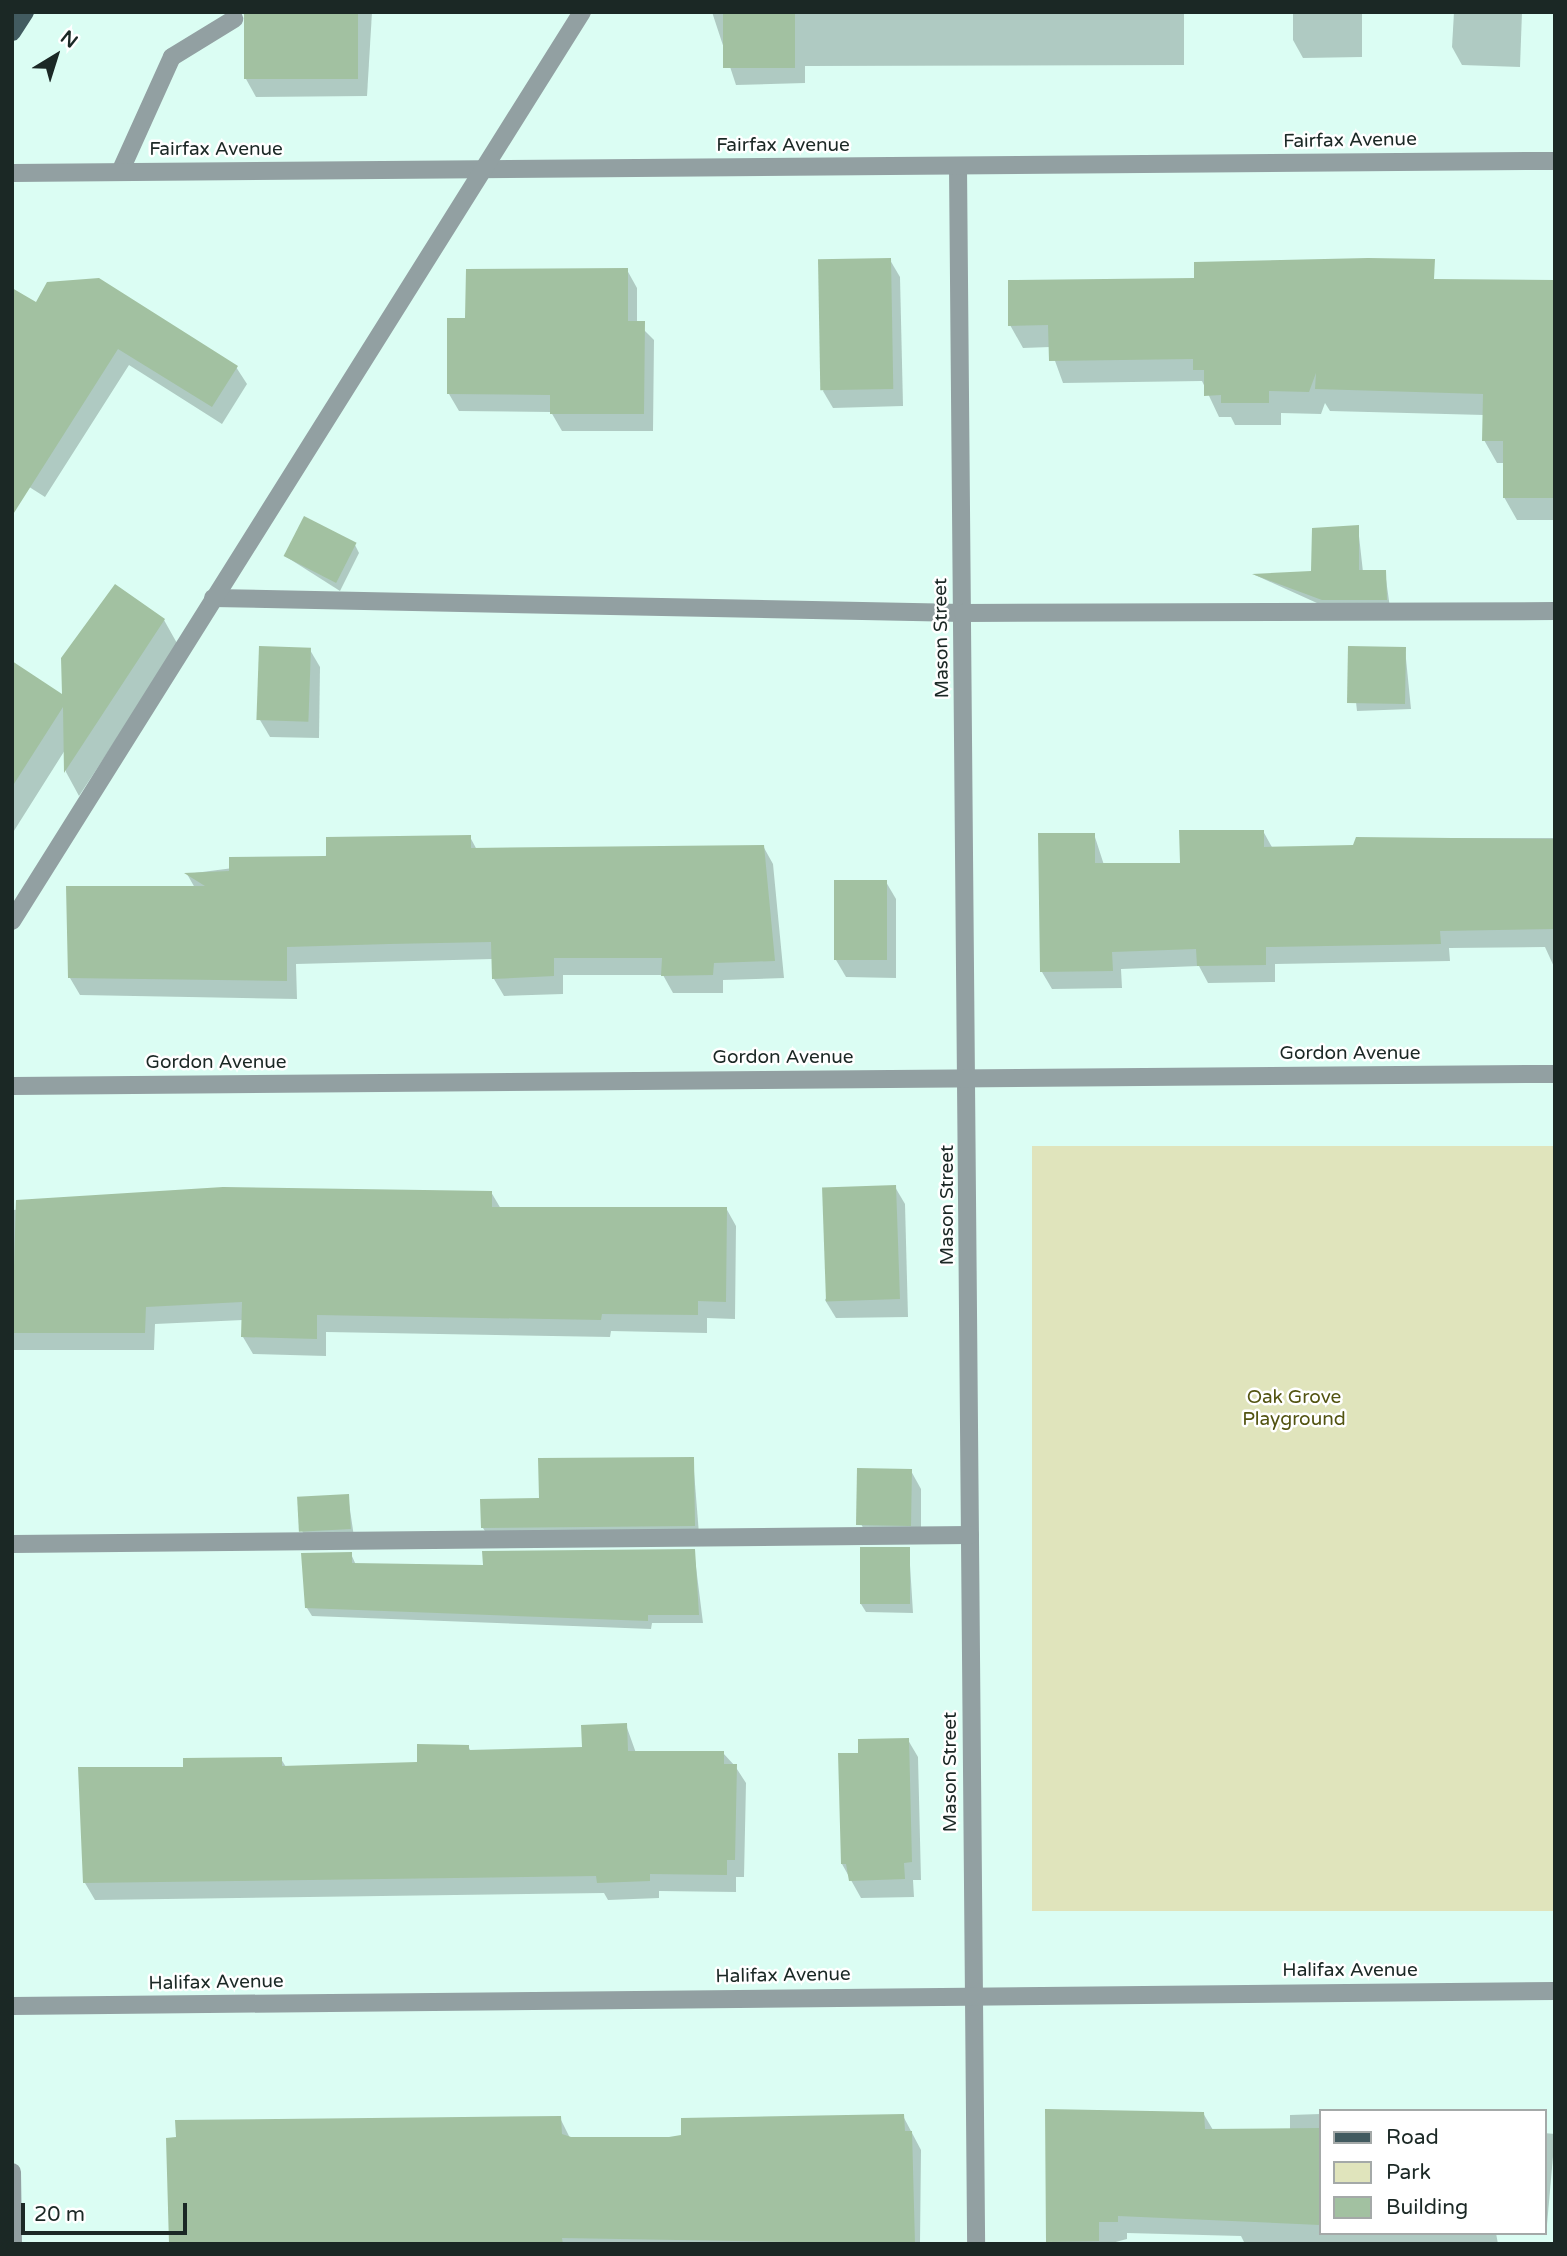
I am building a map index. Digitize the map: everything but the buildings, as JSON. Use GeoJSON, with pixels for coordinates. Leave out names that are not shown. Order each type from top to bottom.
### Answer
{"type":"FeatureCollection","features":[{"type":"Feature","properties":{"kind":"main road"},"geometry":{"type":"LineString","coordinates":[[12,32],[25,12]]}},
{"type":"Feature","properties":{"kind":"street"},"geometry":{"type":"LineString","coordinates":[[12,921],[480,170],[582,12]]}},
{"type":"Feature","properties":{"kind":"street"},"geometry":{"type":"LineString","coordinates":[[120,172],[172,57],[234,19]]}},
{"type":"Feature","properties":{"kind":"street","name":"Fairfax Avenue"},"geometry":{"type":"LineString","coordinates":[[12,173],[1555,161]]}},
{"type":"Feature","properties":{"kind":"street","name":"Mason Street"},"geometry":{"type":"LineString","coordinates":[[958,166],[968,1077],[976,2244]]}},
{"type":"Feature","properties":{"kind":"street"},"geometry":{"type":"LineString","coordinates":[[214,598],[963,613],[1555,611]]}},
{"type":"Feature","properties":{"kind":"street","name":"Gordon Avenue"},"geometry":{"type":"LineString","coordinates":[[12,1086],[1555,1074]]}},
{"type":"Feature","properties":{"kind":"street"},"geometry":{"type":"LineString","coordinates":[[12,1544],[971,1535]]}},
{"type":"Feature","properties":{"kind":"street","name":"Halifax Avenue"},"geometry":{"type":"LineString","coordinates":[[12,2006],[1555,1991]]}},
{"type":"Feature","properties":{"kind":"street"},"geometry":{"type":"LineString","coordinates":[[12,2172],[13,2244]]}},
{"type":"Feature","properties":{"kind":"green space","name":"Oak Grove Playground"},"geometry":{"type":"Polygon","coordinates":[[[1032,1146],[1555,1146],[1555,1911],[1032,1911],[1032,1146]]]}}]}
